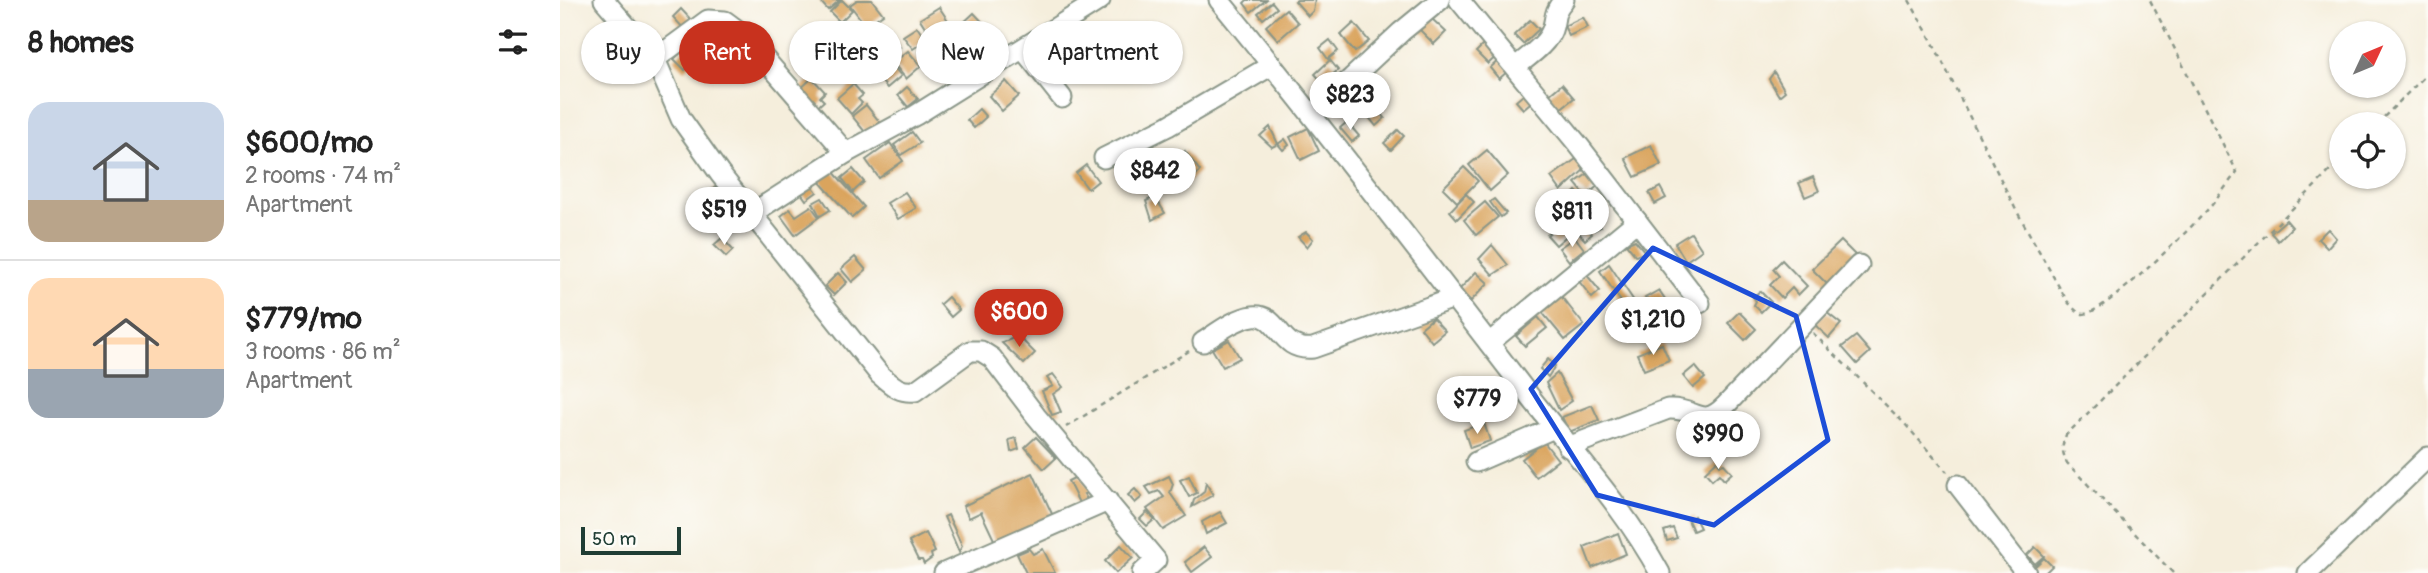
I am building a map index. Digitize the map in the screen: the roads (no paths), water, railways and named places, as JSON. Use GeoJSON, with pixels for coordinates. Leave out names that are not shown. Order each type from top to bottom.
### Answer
{"type":"FeatureCollection","features":[{"type":"Feature","properties":{"kind":"street"},"geometry":{"type":"LineString","coordinates":[[604,0],[622,21]]}},
{"type":"Feature","properties":{"kind":"street"},"geometry":{"type":"LineString","coordinates":[[1067,21],[1100,0]]}},
{"type":"Feature","properties":{"kind":"street"},"geometry":{"type":"LineString","coordinates":[[1219,0],[1312,115],[1636,533],[1660,573]]}},
{"type":"Feature","properties":{"kind":"street"},"geometry":{"type":"LineString","coordinates":[[1312,115],[1440,0]]}},
{"type":"Feature","properties":{"kind":"street"},"geometry":{"type":"LineString","coordinates":[[1460,0],[1516,67],[1700,303]]}},
{"type":"Feature","properties":{"kind":"street"},"geometry":{"type":"LineString","coordinates":[[1516,67],[1548,37],[1552,30],[1553,15],[1564,0]]}},
{"type":"Feature","properties":{"kind":"street"},"geometry":{"type":"LineString","coordinates":[[665,51],[708,20],[724,21],[735,27],[754,45],[846,153]]}},
{"type":"Feature","properties":{"kind":"street"},"geometry":{"type":"LineString","coordinates":[[751,214],[846,153],[916,115],[1023,49]]}},
{"type":"Feature","properties":{"kind":"street"},"geometry":{"type":"LineString","coordinates":[[1104,158],[1168,126],[1272,65]]}},
{"type":"Feature","properties":{"kind":"street"},"geometry":{"type":"LineString","coordinates":[[665,83],[681,119],[751,214],[880,375],[896,389],[915,391],[970,351],[981,351],[992,358],[1108,501],[1155,569]]}},
{"type":"Feature","properties":{"kind":"street"},"geometry":{"type":"LineString","coordinates":[[1051,84],[1062,98]]}},
{"type":"Feature","properties":{"kind":"street"},"geometry":{"type":"LineString","coordinates":[[1489,343],[1637,221]]}},
{"type":"Feature","properties":{"kind":"street"},"geometry":{"type":"LineString","coordinates":[[1568,447],[1668,409],[1679,408],[1704,418],[1711,417],[1725,406],[1859,265]]}},
{"type":"Feature","properties":{"kind":"street"},"geometry":{"type":"LineString","coordinates":[[1203,342],[1244,318],[1254,316],[1264,317],[1287,342],[1302,350],[1454,298]]}},
{"type":"Feature","properties":{"kind":"street"},"geometry":{"type":"LineString","coordinates":[[1476,462],[1554,428]]}},
{"type":"Feature","properties":{"kind":"street"},"geometry":{"type":"LineString","coordinates":[[2308,573],[2428,457]]}},
{"type":"Feature","properties":{"kind":"street"},"geometry":{"type":"LineString","coordinates":[[1958,485],[2026,573]]}},
{"type":"Feature","properties":{"kind":"street"},"geometry":{"type":"LineString","coordinates":[[944,573],[1108,501]]}}]}
